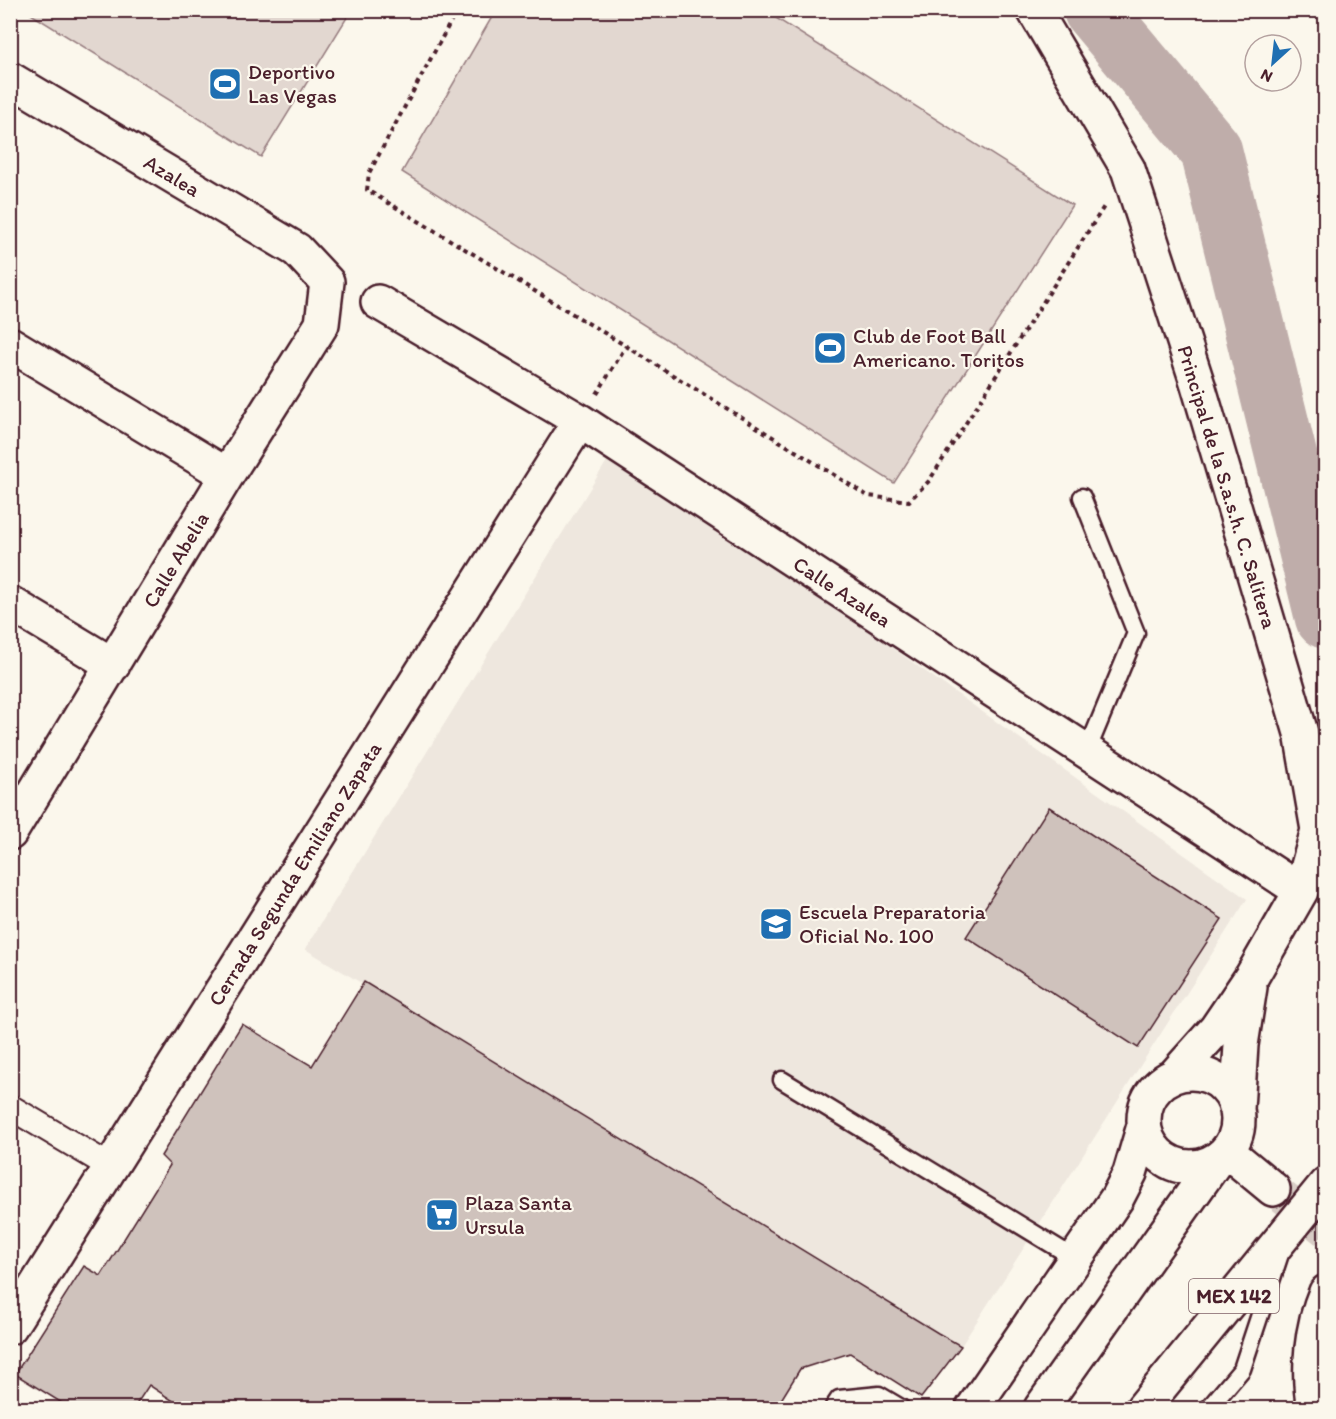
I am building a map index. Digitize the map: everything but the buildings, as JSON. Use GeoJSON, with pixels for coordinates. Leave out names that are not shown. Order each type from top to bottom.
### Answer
{"type":"FeatureCollection","features":[{"type":"Feature","properties":{"kind":"main road","name":"Principal de la S.a.s.h. C. Salitera"},"geometry":{"type":"LineString","coordinates":[[1034,10],[1128,169],[1201,397],[1301,733],[1318,830],[1301,891],[1252,976],[1216,1029],[1174,1076]]}},
{"type":"Feature","properties":{"kind":"main road","name":"Azalea"},"geometry":{"type":"LineString","coordinates":[[10,79],[297,250],[327,282]]}},
{"type":"Feature","properties":{"kind":"main road","name":"Calle Abelia"},"geometry":{"type":"LineString","coordinates":[[10,833],[322,324],[327,282]]}},
{"type":"Feature","properties":{"kind":"main road","name":"Calle Azalea"},"geometry":{"type":"LineString","coordinates":[[378,302],[580,421],[1301,891]]}},
{"type":"Feature","properties":{"kind":"main road"},"geometry":{"type":"LineString","coordinates":[[10,344],[227,476]]}},
{"type":"Feature","properties":{"kind":"main road","name":"Cerrada Segunda Emiliano Zapata"},"geometry":{"type":"LineString","coordinates":[[10,1328],[580,421]]}},
{"type":"Feature","properties":{"kind":"main road"},"geometry":{"type":"LineString","coordinates":[[10,603],[113,665]]}},
{"type":"Feature","properties":{"kind":"main road","name":"Principal de la S.a.s.h. C. Salitera"},"geometry":{"type":"LineString","coordinates":[[1237,1109],[1241,1045],[1252,976]]}},
{"type":"Feature","properties":{"kind":"main road"},"geometry":{"type":"LineString","coordinates":[[982,1405],[1101,1222],[1130,1173],[1143,1129],[1143,1113],[1149,1097],[1159,1084],[1174,1076],[1189,1073],[1205,1075],[1219,1083],[1230,1094],[1237,1109],[1238,1123],[1235,1138],[1210,1160],[1041,1408]]}},
{"type":"Feature","properties":{"kind":"main road"},"geometry":{"type":"LineString","coordinates":[[1143,1129],[1149,1144],[1159,1156],[1173,1164],[1210,1160],[1274,1189]]}},
{"type":"Feature","properties":{"kind":"main road"},"geometry":{"type":"LineString","coordinates":[[1101,1222],[1134,1194],[1152,1183],[1210,1160]]}},
{"type":"Feature","properties":{"kind":"main road","name":"MEX 142"},"geometry":{"type":"LineString","coordinates":[[1143,1408],[1326,1184]]}},
{"type":"Feature","properties":{"kind":"main road"},"geometry":{"type":"LineString","coordinates":[[1314,1408],[1311,1393],[1312,1343],[1326,1292]]}},
{"type":"Feature","properties":{"kind":"street"},"geometry":{"type":"LineString","coordinates":[[10,1107],[111,1167]]}},
{"type":"Feature","properties":{"kind":"lane"},"geometry":{"type":"LineString","coordinates":[[1082,497],[1136,633],[1087,751]]}},
{"type":"Feature","properties":{"kind":"lane"},"geometry":{"type":"LineString","coordinates":[[782,1080],[1076,1258]]}},
{"type":"Feature","properties":{"kind":"lane"},"geometry":{"type":"LineString","coordinates":[[1209,1408],[1242,1368],[1287,1230]]}},
{"type":"Feature","properties":{"kind":"lane"},"geometry":{"type":"LineString","coordinates":[[833,1408],[839,1399],[879,1395],[901,1408]]}},
{"type":"Feature","properties":{"kind":"path"},"geometry":{"type":"LineString","coordinates":[[457,10],[369,173],[368,190],[868,496],[909,501],[928,481],[1128,169]]}},
{"type":"Feature","properties":{"kind":"path"},"geometry":{"type":"LineString","coordinates":[[580,421],[626,346]]}},
{"type":"Feature","properties":{"kind":"shaded area","name":"Club de Foot Ball Americano. Toritos"},"geometry":{"type":"Polygon","coordinates":[[[496,10],[765,11],[1072,205],[894,483],[402,172],[496,10]]]}},
{"type":"Feature","properties":{"kind":"shaded area","name":"Deportivo Las Vegas"},"geometry":{"type":"Polygon","coordinates":[[[26,11],[351,11],[261,157],[26,11]]]}},
{"type":"Feature","properties":{"kind":"shaded area","name":"Escuela Preparatoria Oficial No. 100"},"geometry":{"type":"Polygon","coordinates":[[[607,461],[864,628],[1247,899],[961,1346],[305,949],[607,461]]]}},
{"type":"Feature","properties":{"kind":"waterway"},"geometry":{"type":"LineString","coordinates":[[1094,10],[1211,150],[1326,618]]}},
{"type":"Feature","properties":{"kind":"tunnel"},"geometry":{"type":"LineString","coordinates":[[1273,1189],[1326,1231]]}},
{"type":"Feature","properties":{"kind":"place","name":"Deportivo Las Vegas"},"geometry":{"type":"Point","coordinates":[225,84]}},
{"type":"Feature","properties":{"kind":"place","name":"Club de Foot Ball Americano. Toritos"},"geometry":{"type":"Point","coordinates":[830,348]}},
{"type":"Feature","properties":{"kind":"place","name":"Escuela Preparatoria Oficial No. 100"},"geometry":{"type":"Point","coordinates":[776,924]}},
{"type":"Feature","properties":{"kind":"place","name":"Plaza Santa Ursula"},"geometry":{"type":"Point","coordinates":[442,1215]}}]}
